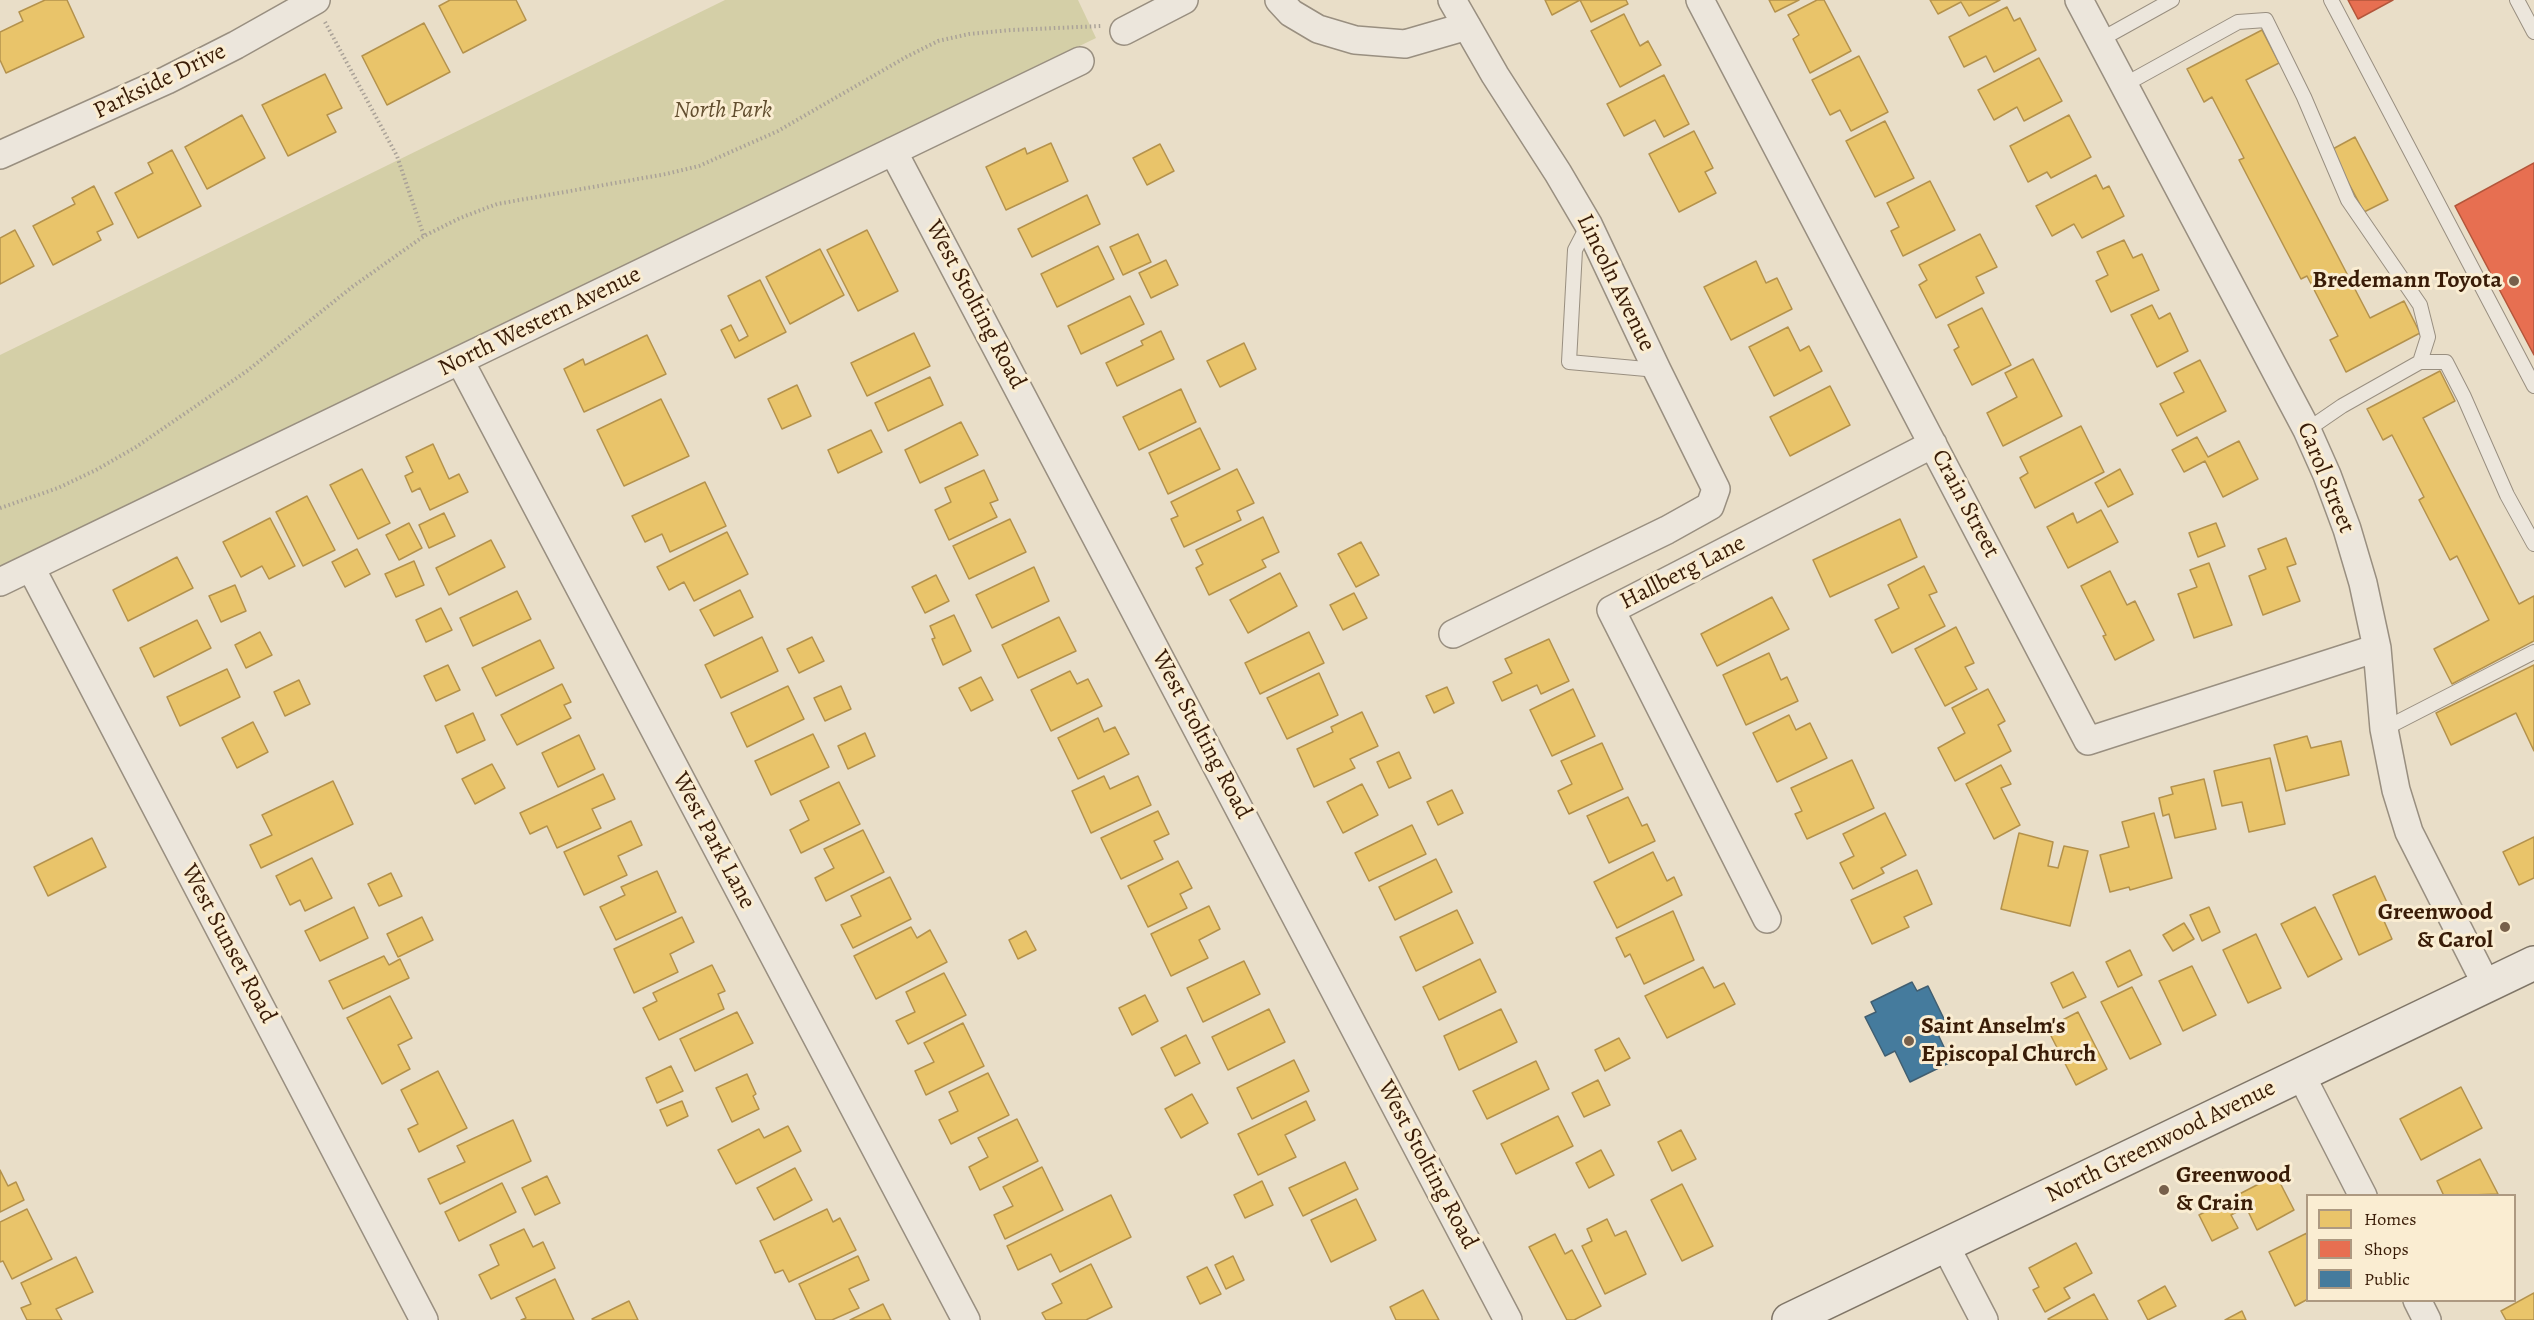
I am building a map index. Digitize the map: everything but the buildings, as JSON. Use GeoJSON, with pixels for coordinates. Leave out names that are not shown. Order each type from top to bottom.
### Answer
{"type":"FeatureCollection","features":[{"type":"Feature","properties":{"kind":"main road","name":"North Greenwood Avenue"},"geometry":{"type":"LineString","coordinates":[[1789,1320],[2534,963]]}},
{"type":"Feature","properties":{"kind":"street"},"geometry":{"type":"LineString","coordinates":[[1130,28],[1184,0]]}},
{"type":"Feature","properties":{"kind":"street"},"geometry":{"type":"LineString","coordinates":[[1279,0],[1291,13],[1318,29],[1355,40],[1405,44],[1467,26]]}},
{"type":"Feature","properties":{"kind":"street","name":"Lincoln Avenue"},"geometry":{"type":"LineString","coordinates":[[1452,0],[1495,75],[1588,224],[1656,370],[1716,489],[1710,506],[1667,530],[1453,634]]}},
{"type":"Feature","properties":{"kind":"street","name":"Crain Street"},"geometry":{"type":"LineString","coordinates":[[1700,0],[2088,741],[2377,648]]}},
{"type":"Feature","properties":{"kind":"street","name":"Carol Street"},"geometry":{"type":"LineString","coordinates":[[2079,0],[2307,430],[2347,529],[2362,583],[2377,648],[2384,729],[2396,790],[2409,832],[2487,986]]}},
{"type":"Feature","properties":{"kind":"street","name":"Parkside Drive"},"geometry":{"type":"LineString","coordinates":[[0,155],[167,80],[315,1]]}},
{"type":"Feature","properties":{"kind":"street","name":"North Western Avenue"},"geometry":{"type":"LineString","coordinates":[[0,582],[1080,61]]}},
{"type":"Feature","properties":{"kind":"street","name":"West Stolting Road"},"geometry":{"type":"LineString","coordinates":[[893,151],[1508,1320]]}},
{"type":"Feature","properties":{"kind":"street","name":"West Park Lane"},"geometry":{"type":"LineString","coordinates":[[460,361],[966,1320]]}},
{"type":"Feature","properties":{"kind":"street","name":"Hallberg Lane"},"geometry":{"type":"LineString","coordinates":[[1767,919],[1611,610],[1934,444]]}},
{"type":"Feature","properties":{"kind":"street"},"geometry":{"type":"LineString","coordinates":[[1667,530],[1690,569]]}},
{"type":"Feature","properties":{"kind":"street","name":"West Sunset Road"},"geometry":{"type":"LineString","coordinates":[[31,568],[424,1320]]}},
{"type":"Feature","properties":{"kind":"street"},"geometry":{"type":"LineString","coordinates":[[2301,1075],[2362,1194]]}},
{"type":"Feature","properties":{"kind":"street"},"geometry":{"type":"LineString","coordinates":[[1945,1245],[1984,1320]]}},
{"type":"Feature","properties":{"kind":"street"},"geometry":{"type":"LineString","coordinates":[[2418,1302],[2427,1320]]}},
{"type":"Feature","properties":{"kind":"lane"},"geometry":{"type":"LineString","coordinates":[[2100,40],[2172,0]]}},
{"type":"Feature","properties":{"kind":"lane"},"geometry":{"type":"LineString","coordinates":[[2331,0],[2534,386]]}},
{"type":"Feature","properties":{"kind":"lane"},"geometry":{"type":"LineString","coordinates":[[2517,0],[2534,32]]}},
{"type":"Feature","properties":{"kind":"lane"},"geometry":{"type":"LineString","coordinates":[[2124,85],[2238,22],[2266,20],[2304,97],[2348,200],[2420,304],[2428,337],[2420,362]]}},
{"type":"Feature","properties":{"kind":"lane"},"geometry":{"type":"LineString","coordinates":[[1588,224],[1575,250],[1569,362],[1656,370]]}},
{"type":"Feature","properties":{"kind":"lane"},"geometry":{"type":"LineString","coordinates":[[2307,430],[2342,406],[2420,362],[2446,362],[2464,396],[2507,495],[2534,544]]}},
{"type":"Feature","properties":{"kind":"lane"},"geometry":{"type":"LineString","coordinates":[[2384,729],[2534,652]]}},
{"type":"Feature","properties":{"kind":"path"},"geometry":{"type":"LineString","coordinates":[[315,1],[397,156],[424,236]]}},
{"type":"Feature","properties":{"kind":"path"},"geometry":{"type":"LineString","coordinates":[[0,508],[58,488],[96,470],[163,430],[247,371],[352,287],[424,236],[460,218],[497,204],[666,174],[708,162],[778,131],[938,41],[969,34],[1011,30],[1130,28]]}},
{"type":"Feature","properties":{"kind":"green space","name":"North Park"},"geometry":{"type":"Polygon","coordinates":[[[725,0],[1078,0],[1096,38],[0,570],[0,355],[725,0]]]}},
{"type":"Feature","properties":{"kind":"place","name":"Bredemann Toyota"},"geometry":{"type":"Point","coordinates":[2514,281]}},
{"type":"Feature","properties":{"kind":"place","name":"Greenwood & Carol"},"geometry":{"type":"Point","coordinates":[2505,927]}},
{"type":"Feature","properties":{"kind":"place","name":"Saint Anselm's Episcopal Church"},"geometry":{"type":"Point","coordinates":[1909,1041]}},
{"type":"Feature","properties":{"kind":"place","name":"Greenwood & Crain"},"geometry":{"type":"Point","coordinates":[2164,1190]}}]}
